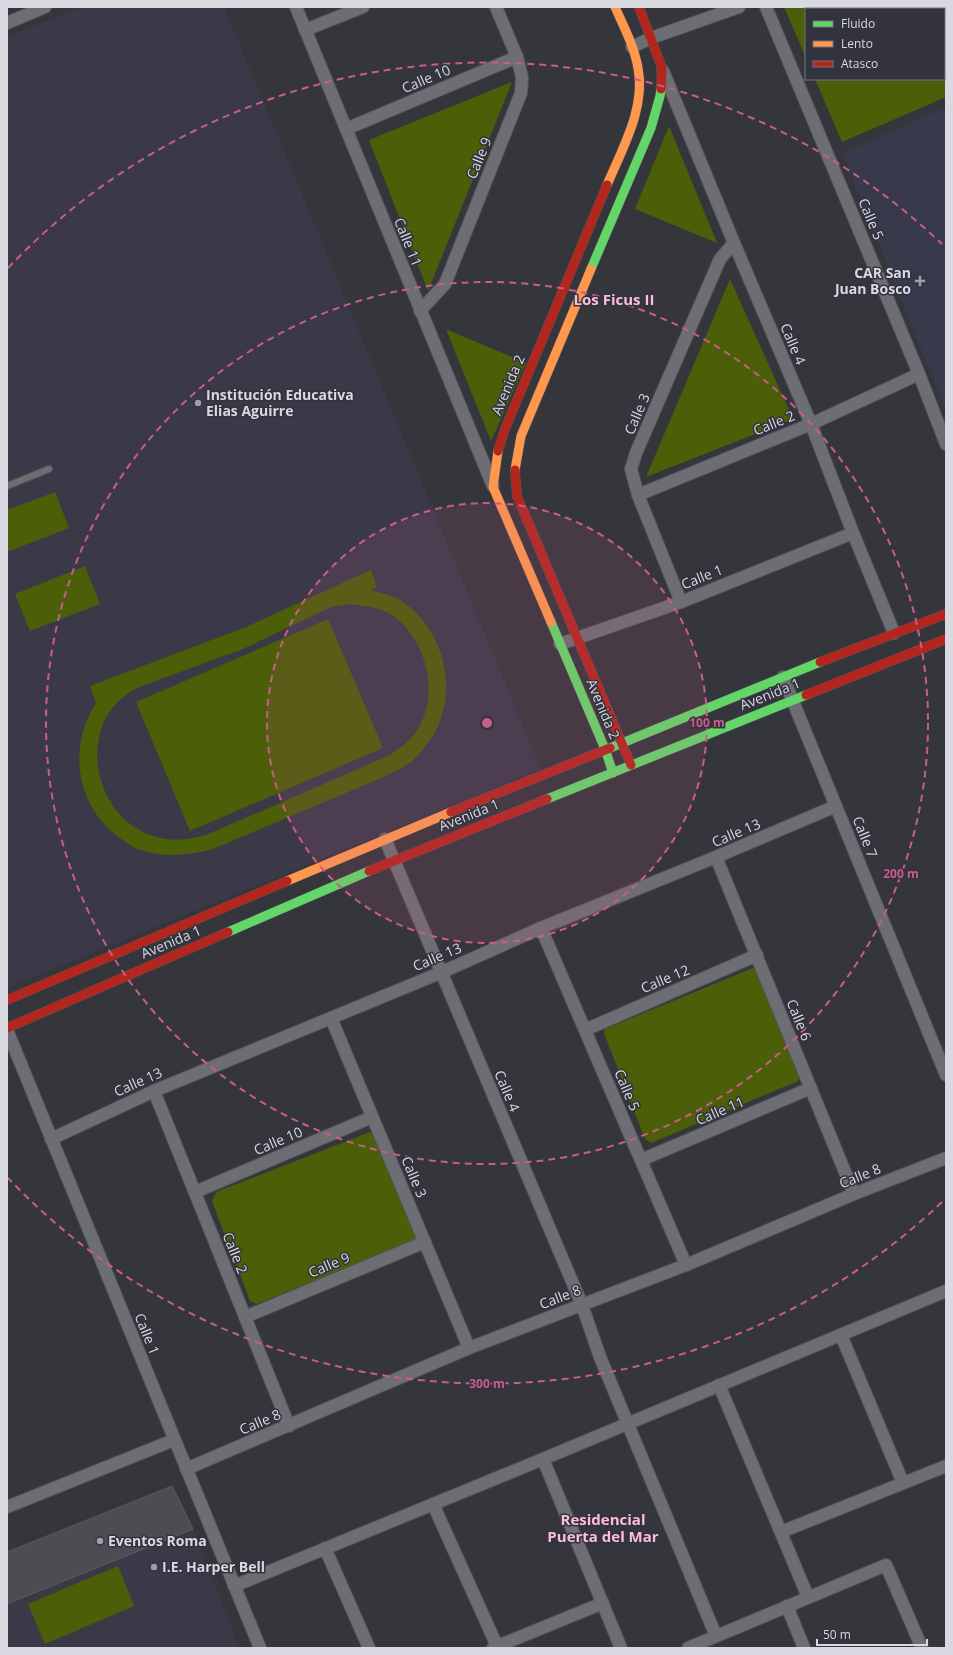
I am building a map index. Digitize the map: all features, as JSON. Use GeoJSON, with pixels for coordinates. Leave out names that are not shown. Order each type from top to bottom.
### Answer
{"type":"FeatureCollection","features":[{"type":"Feature","properties":{"kind":"street","name":"Calle 11"},"geometry":{"type":"LineString","coordinates":[[296,7],[493,487]]}},
{"type":"Feature","properties":{"kind":"street"},"geometry":{"type":"LineString","coordinates":[[305,30],[363,7]]}},
{"type":"Feature","properties":{"kind":"street","name":"Calle 9"},"geometry":{"type":"LineString","coordinates":[[420,311],[445,284],[521,93],[522,77],[517,57],[496,7]]}},
{"type":"Feature","properties":{"kind":"street","name":"Avenida 2"},"geometry":{"type":"LineString","coordinates":[[613,773],[605,749],[493,487],[497,456],[505,429],[634,123],[640,91],[639,69],[632,47],[615,7]]}},
{"type":"Feature","properties":{"kind":"street","name":"Avenida 2"},"geometry":{"type":"LineString","coordinates":[[631,765],[517,496],[515,466],[521,436],[651,128],[660,96],[662,68],[639,7]]}},
{"type":"Feature","properties":{"kind":"street"},"geometry":{"type":"LineString","coordinates":[[632,47],[651,38],[739,7]]}},
{"type":"Feature","properties":{"kind":"street","name":"Calle 5"},"geometry":{"type":"LineString","coordinates":[[766,7],[919,374],[946,444]]}},
{"type":"Feature","properties":{"kind":"street"},"geometry":{"type":"LineString","coordinates":[[7,23],[38,8]]}},
{"type":"Feature","properties":{"kind":"street","name":"Calle 10"},"geometry":{"type":"LineString","coordinates":[[346,129],[517,57]]}},
{"type":"Feature","properties":{"kind":"street","name":"Calle 4"},"geometry":{"type":"LineString","coordinates":[[662,68],[811,424],[853,533],[894,632]]}},
{"type":"Feature","properties":{"kind":"street","name":"Calle 3"},"geometry":{"type":"LineString","coordinates":[[681,602],[638,495],[631,468],[636,453],[720,259],[734,243]]}},
{"type":"Feature","properties":{"kind":"street","name":"Calle 2"},"geometry":{"type":"LineString","coordinates":[[638,495],[811,424],[919,374]]}},
{"type":"Feature","properties":{"kind":"street","name":"Calle 1"},"geometry":{"type":"LineString","coordinates":[[560,644],[681,602],[853,533]]}},
{"type":"Feature","properties":{"kind":"street","name":"Avenida 1"},"geometry":{"type":"LineString","coordinates":[[7,1000],[385,839],[894,632],[946,614]]}},
{"type":"Feature","properties":{"kind":"street","name":"Avenida 1"},"geometry":{"type":"LineString","coordinates":[[7,1029],[394,860],[946,639]]}},
{"type":"Feature","properties":{"kind":"street","name":"Calle 7"},"geometry":{"type":"LineString","coordinates":[[783,677],[791,700],[946,1075]]}},
{"type":"Feature","properties":{"kind":"street","name":"Calle 13"},"geometry":{"type":"LineString","coordinates":[[51,1139],[154,1090],[440,973],[541,928],[716,857],[836,806]]}},
{"type":"Feature","properties":{"kind":"street","name":"Calle 4"},"geometry":{"type":"LineString","coordinates":[[385,839],[440,973],[582,1305],[600,1357],[716,1636]]}},
{"type":"Feature","properties":{"kind":"street","name":"Calle 6"},"geometry":{"type":"LineString","coordinates":[[716,857],[854,1194]]}},
{"type":"Feature","properties":{"kind":"street","name":"Calle 5"},"geometry":{"type":"LineString","coordinates":[[541,928],[686,1265]]}},
{"type":"Feature","properties":{"kind":"street","name":"Calle 12"},"geometry":{"type":"LineString","coordinates":[[585,1030],[757,955]]}},
{"type":"Feature","properties":{"kind":"street","name":"Calle 3"},"geometry":{"type":"LineString","coordinates":[[331,1018],[469,1348]]}},
{"type":"Feature","properties":{"kind":"street","name":"Calle 1"},"geometry":{"type":"LineString","coordinates":[[7,1029],[260,1648]]}},
{"type":"Feature","properties":{"kind":"street","name":"Calle 11"},"geometry":{"type":"LineString","coordinates":[[641,1160],[811,1088]]}},
{"type":"Feature","properties":{"kind":"street","name":"Calle 2"},"geometry":{"type":"LineString","coordinates":[[154,1090],[289,1426]]}},
{"type":"Feature","properties":{"kind":"street","name":"Calle 10"},"geometry":{"type":"LineString","coordinates":[[195,1192],[372,1117]]}},
{"type":"Feature","properties":{"kind":"street","name":"Calle 8"},"geometry":{"type":"LineString","coordinates":[[186,1469],[469,1348],[686,1265],[854,1194],[946,1158]]}},
{"type":"Feature","properties":{"kind":"street","name":"Calle 9"},"geometry":{"type":"LineString","coordinates":[[244,1317],[425,1242]]}},
{"type":"Feature","properties":{"kind":"street"},"geometry":{"type":"LineString","coordinates":[[234,1586],[719,1385],[946,1293]]}},
{"type":"Feature","properties":{"kind":"street"},"geometry":{"type":"LineString","coordinates":[[841,1335],[903,1483]]}},
{"type":"Feature","properties":{"kind":"street"},"geometry":{"type":"LineString","coordinates":[[719,1385],[808,1597]]}},
{"type":"Feature","properties":{"kind":"street"},"geometry":{"type":"LineString","coordinates":[[7,1507],[174,1440]]}},
{"type":"Feature","properties":{"kind":"street"},"geometry":{"type":"LineString","coordinates":[[543,1459],[622,1648]]}},
{"type":"Feature","properties":{"kind":"street"},"geometry":{"type":"LineString","coordinates":[[781,1532],[946,1466]]}},
{"type":"Feature","properties":{"kind":"street"},"geometry":{"type":"LineString","coordinates":[[433,1504],[495,1647],[604,1603]]}},
{"type":"Feature","properties":{"kind":"street"},"geometry":{"type":"LineString","coordinates":[[325,1548],[369,1648]]}},
{"type":"Feature","properties":{"kind":"street"},"geometry":{"type":"LineString","coordinates":[[688,1648],[886,1565],[922,1648]]}},
{"type":"Feature","properties":{"kind":"street"},"geometry":{"type":"LineString","coordinates":[[787,1606],[804,1648]]}},
{"type":"Feature","properties":{"kind":"lane"},"geometry":{"type":"LineString","coordinates":[[7,486],[50,469]]}},
{"type":"Feature","properties":{"kind":"shaded area","name":"Institución Educativa Elias Aguirre"},"geometry":{"type":"Polygon","coordinates":[[[81,7],[224,7],[541,769],[7,988],[7,37],[81,7]]]}},
{"type":"Feature","properties":{"kind":"shaded area","name":"CAR San Juan Bosco"},"geometry":{"type":"Polygon","coordinates":[[[946,107],[946,410],[842,153],[946,107]]]}},
{"type":"Feature","properties":{"kind":"shaded area","name":"I.E. Harper Bell"},"geometry":{"type":"Polygon","coordinates":[[[193,1529],[239,1648],[7,1648],[7,1604],[193,1529]]]}},
{"type":"Feature","properties":{"kind":"green space"},"geometry":{"type":"Polygon","coordinates":[[[784,7],[946,7],[946,97],[842,142],[815,80],[945,80],[945,8],[805,8],[805,56],[784,7]]]}},
{"type":"Feature","properties":{"kind":"green space"},"geometry":{"type":"Polygon","coordinates":[[[512,82],[428,291],[369,140],[512,82]]]}},
{"type":"Feature","properties":{"kind":"green space"},"geometry":{"type":"Polygon","coordinates":[[[669,126],[717,243],[635,209],[669,126]]]}},
{"type":"Feature","properties":{"kind":"green space"},"geometry":{"type":"Polygon","coordinates":[[[730,279],[793,419],[646,477],[730,279]]]}},
{"type":"Feature","properties":{"kind":"green space"},"geometry":{"type":"Polygon","coordinates":[[[446,329],[526,363],[491,441],[446,329]]]}},
{"type":"Feature","properties":{"kind":"green space"},"geometry":{"type":"Polygon","coordinates":[[[55,492],[69,528],[7,552],[7,510],[55,492]]]}},
{"type":"Feature","properties":{"kind":"green space"},"geometry":{"type":"Polygon","coordinates":[[[85,566],[100,604],[30,631],[15,594],[85,566]]]}},
{"type":"Feature","properties":{"kind":"green space"},"geometry":{"type":"Polygon","coordinates":[[[371,570],[377,587],[371,590],[397,598],[414,610],[434,637],[444,668],[446,685],[445,702],[437,729],[418,755],[401,769],[213,849],[195,853],[170,855],[141,850],[128,844],[105,825],[94,810],[85,793],[79,757],[81,738],[87,720],[96,703],[90,686],[246,627],[371,570]],[[351,604],[331,607],[243,649],[142,686],[119,701],[104,721],[98,745],[99,770],[106,795],[121,816],[141,831],[167,839],[192,838],[206,835],[388,756],[404,745],[420,725],[427,705],[429,691],[425,662],[420,649],[412,636],[392,615],[388,612],[366,606],[351,604]]]}},
{"type":"Feature","properties":{"kind":"green space"},"geometry":{"type":"Polygon","coordinates":[[[328,619],[383,748],[190,831],[136,702],[328,619]]]}},
{"type":"Feature","properties":{"kind":"green space"},"geometry":{"type":"Polygon","coordinates":[[[753,968],[759,972],[800,1075],[798,1081],[651,1143],[645,1139],[604,1033],[605,1029],[753,968]]]}},
{"type":"Feature","properties":{"kind":"green space"},"geometry":{"type":"Polygon","coordinates":[[[370,1132],[374,1135],[417,1235],[415,1240],[257,1304],[250,1301],[212,1201],[216,1192],[370,1132]]]}},
{"type":"Feature","properties":{"kind":"green space"},"geometry":{"type":"Polygon","coordinates":[[[118,1566],[134,1606],[45,1644],[28,1604],[118,1566]]]}},
{"type":"Feature","properties":{"kind":"building","name":"Eventos Roma"},"geometry":{"type":"Polygon","coordinates":[[[172,1486],[193,1529],[7,1604],[7,1552],[172,1486]]]}},
{"type":"Feature","properties":{"kind":"traffic: fast"},"geometry":{"type":"LineString","coordinates":[[591,269],[651,128],[661,89]]}},
{"type":"Feature","properties":{"kind":"traffic: fast"},"geometry":{"type":"LineString","coordinates":[[551,622],[605,749],[613,773]]}},
{"type":"Feature","properties":{"kind":"traffic: fast"},"geometry":{"type":"LineString","coordinates":[[610,748],[820,662]]}},
{"type":"Feature","properties":{"kind":"traffic: fast"},"geometry":{"type":"LineString","coordinates":[[547,799],[806,695]]}},
{"type":"Feature","properties":{"kind":"traffic: fast"},"geometry":{"type":"LineString","coordinates":[[228,932],[369,871]]}},
{"type":"Feature","properties":{"kind":"traffic: slow"},"geometry":{"type":"LineString","coordinates":[[607,185],[626,143],[636,113],[640,83],[634,52],[615,7]]}},
{"type":"Feature","properties":{"kind":"traffic: slow"},"geometry":{"type":"LineString","coordinates":[[515,470],[521,436],[591,269]]}},
{"type":"Feature","properties":{"kind":"traffic: slow"},"geometry":{"type":"LineString","coordinates":[[498,451],[493,487],[551,622]]}},
{"type":"Feature","properties":{"kind":"traffic: slow"},"geometry":{"type":"LineString","coordinates":[[287,881],[451,812]]}},
{"type":"Feature","properties":{"kind":"traffic: jam"},"geometry":{"type":"LineString","coordinates":[[639,7],[662,68],[661,89]]}},
{"type":"Feature","properties":{"kind":"traffic: jam"},"geometry":{"type":"LineString","coordinates":[[498,451],[505,429],[607,185]]}},
{"type":"Feature","properties":{"kind":"traffic: jam"},"geometry":{"type":"LineString","coordinates":[[515,470],[517,496],[631,765]]}},
{"type":"Feature","properties":{"kind":"traffic: jam"},"geometry":{"type":"LineString","coordinates":[[820,662],[946,614]]}},
{"type":"Feature","properties":{"kind":"traffic: jam"},"geometry":{"type":"LineString","coordinates":[[806,695],[946,639]]}},
{"type":"Feature","properties":{"kind":"traffic: jam"},"geometry":{"type":"LineString","coordinates":[[451,812],[610,748]]}},
{"type":"Feature","properties":{"kind":"traffic: jam"},"geometry":{"type":"LineString","coordinates":[[369,871],[547,799]]}},
{"type":"Feature","properties":{"kind":"traffic: jam"},"geometry":{"type":"LineString","coordinates":[[7,1000],[287,881]]}},
{"type":"Feature","properties":{"kind":"traffic: jam"},"geometry":{"type":"LineString","coordinates":[[7,1028],[228,932]]}},
{"type":"Feature","properties":{"kind":"place","name":"CAR San Juan Bosco"},"geometry":{"type":"Point","coordinates":[920,281]}},
{"type":"Feature","properties":{"kind":"place","name":"Institución Educativa Elias Aguirre"},"geometry":{"type":"Point","coordinates":[198,403]}},
{"type":"Feature","properties":{"kind":"place","name":"Eventos Roma"},"geometry":{"type":"Point","coordinates":[100,1541]}},
{"type":"Feature","properties":{"kind":"place","name":"I.E. Harper Bell"},"geometry":{"type":"Point","coordinates":[154,1567]}},
{"type":"Feature","properties":{"kind":"district","name":"Los Ficus II"},"geometry":{"type":"Point","coordinates":[614,300]}},
{"type":"Feature","properties":{"kind":"district","name":"Residencial Puerta del Mar"},"geometry":{"type":"Point","coordinates":[603,1528]}}]}
